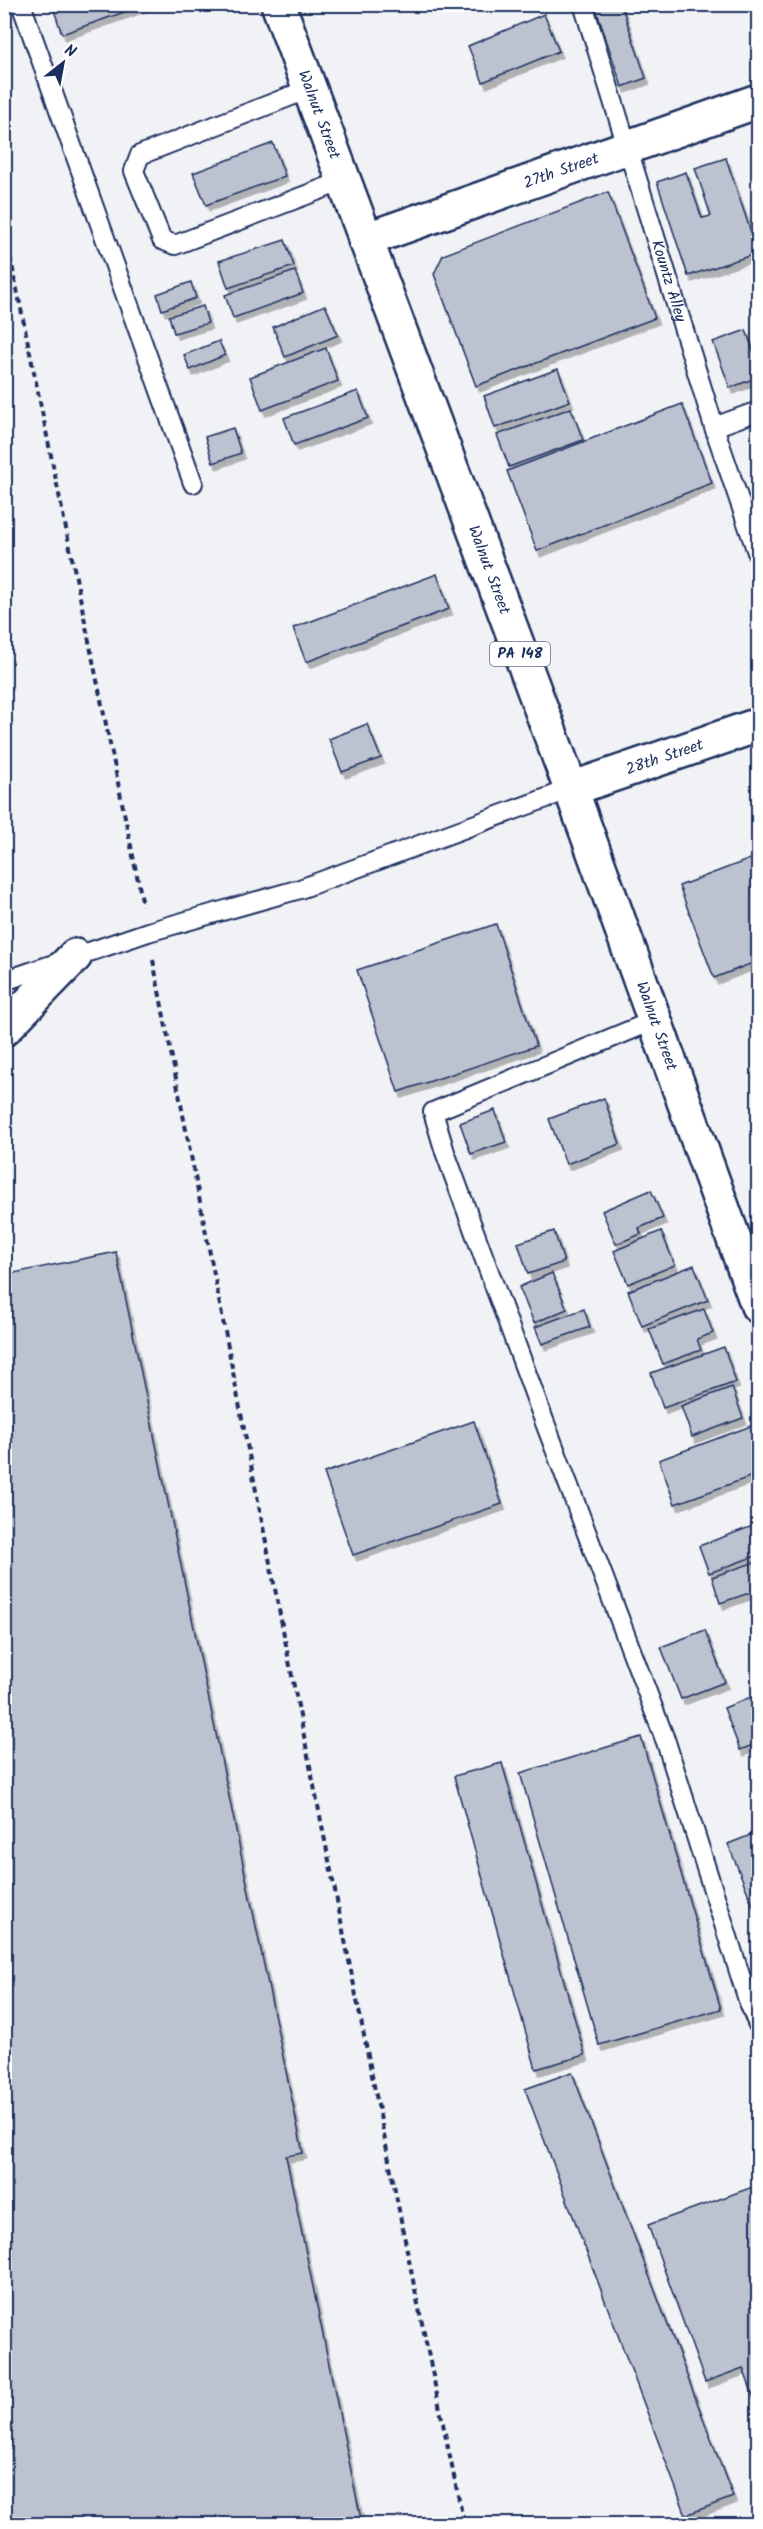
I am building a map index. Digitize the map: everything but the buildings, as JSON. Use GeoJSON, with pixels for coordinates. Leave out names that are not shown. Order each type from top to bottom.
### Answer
{"type":"FeatureCollection","features":[{"type":"Feature","properties":{"kind":"main road","name":"Walnut Street"},"geometry":{"type":"LineString","coordinates":[[278,4],[571,789],[759,1306]]}},
{"type":"Feature","properties":{"kind":"main road","name":"27th Street"},"geometry":{"type":"LineString","coordinates":[[365,240],[759,101]]}},
{"type":"Feature","properties":{"kind":"main road","name":"28th Street"},"geometry":{"type":"LineString","coordinates":[[571,789],[759,724]]}},
{"type":"Feature","properties":{"kind":"main road"},"geometry":{"type":"LineString","coordinates":[[4,1029],[75,956]]}},
{"type":"Feature","properties":{"kind":"lane"},"geometry":{"type":"LineString","coordinates":[[21,4],[194,483]]}},
{"type":"Feature","properties":{"kind":"lane","name":"Kountz Alley"},"geometry":{"type":"LineString","coordinates":[[583,4],[714,427],[759,555]]}},
{"type":"Feature","properties":{"kind":"lane"},"geometry":{"type":"LineString","coordinates":[[309,89],[140,155],[134,171],[162,240],[175,245],[343,181]]}},
{"type":"Feature","properties":{"kind":"lane"},"geometry":{"type":"LineString","coordinates":[[714,427],[759,411]]}},
{"type":"Feature","properties":{"kind":"lane"},"geometry":{"type":"LineString","coordinates":[[4,981],[148,932],[300,889],[571,789]]}},
{"type":"Feature","properties":{"kind":"lane"},"geometry":{"type":"LineString","coordinates":[[655,1020],[433,1112],[445,1152],[542,1415],[666,1742],[748,2000],[759,2025]]}},
{"type":"Feature","properties":{"kind":"path"},"geometry":{"type":"LineString","coordinates":[[4,226],[148,932],[293,1683],[411,2274],[464,2524]]}}]}
